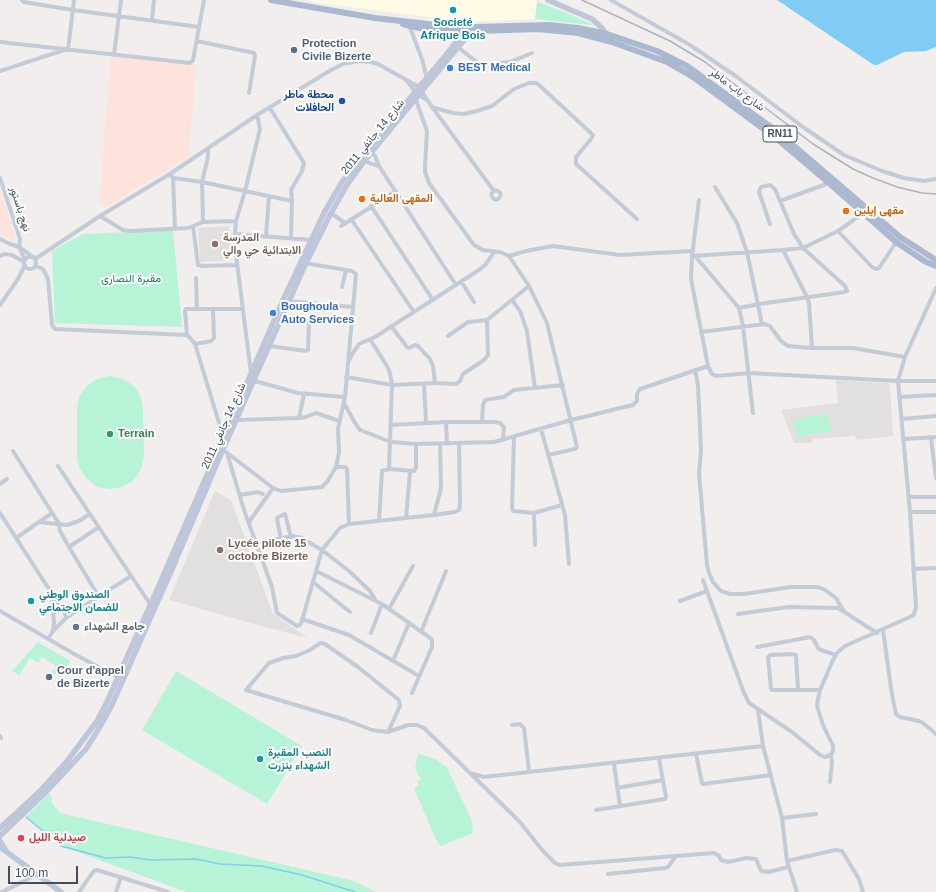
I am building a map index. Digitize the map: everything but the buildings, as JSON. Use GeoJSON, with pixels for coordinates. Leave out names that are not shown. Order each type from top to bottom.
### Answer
{"type":"FeatureCollection","features":[{"type":"Feature","properties":{"kind":"main road","name":"RN11"},"geometry":{"type":"LineString","coordinates":[[271,0],[408,23],[431,29],[549,30],[583,34],[612,42]]}},
{"type":"Feature","properties":{"kind":"main road"},"geometry":{"type":"LineString","coordinates":[[548,0],[592,19],[598,23],[612,42]]}},
{"type":"Feature","properties":{"kind":"main road","name":"RN11"},"geometry":{"type":"LineString","coordinates":[[473,29],[549,24],[607,34]]}},
{"type":"Feature","properties":{"kind":"main road","name":"شارع 14 جانفي 2011"},"geometry":{"type":"LineString","coordinates":[[0,828],[40,791],[77,749],[106,704],[150,604],[238,420],[289,301],[311,240],[340,185],[418,93],[427,78],[465,29]]}},
{"type":"Feature","properties":{"kind":"main road","name":"شارع 14 جانفي 2011"},"geometry":{"type":"LineString","coordinates":[[418,93],[427,86],[473,29]]}},
{"type":"Feature","properties":{"kind":"main road","name":"شارع باب ماطر"},"geometry":{"type":"LineString","coordinates":[[607,34],[657,51],[687,66],[786,138],[898,240],[926,262],[936,266]]}},
{"type":"Feature","properties":{"kind":"main road","name":"شارع باب ماطر"},"geometry":{"type":"LineString","coordinates":[[612,42],[656,57],[684,71],[776,138],[866,212]]}},
{"type":"Feature","properties":{"kind":"main road","name":"شارع 14 جانفي 2011"},"geometry":{"type":"LineString","coordinates":[[0,836],[44,794],[86,748],[101,725],[123,680],[173,567],[223,450],[223,436],[251,375],[304,262],[363,158]]}},
{"type":"Feature","properties":{"kind":"main road","name":"شارع باب ماطر"},"geometry":{"type":"LineString","coordinates":[[898,240],[936,260]]}},
{"type":"Feature","properties":{"kind":"main road"},"geometry":{"type":"LineString","coordinates":[[0,841],[6,851]]}},
{"type":"Feature","properties":{"kind":"main road"},"geometry":{"type":"LineString","coordinates":[[0,847],[60,892]]}},
{"type":"Feature","properties":{"kind":"street"},"geometry":{"type":"LineString","coordinates":[[22,0],[73,10],[199,27]]}},
{"type":"Feature","properties":{"kind":"street"},"geometry":{"type":"LineString","coordinates":[[66,50],[74,0]]}},
{"type":"Feature","properties":{"kind":"street"},"geometry":{"type":"LineString","coordinates":[[114,55],[120,0]]}},
{"type":"Feature","properties":{"kind":"street"},"geometry":{"type":"LineString","coordinates":[[152,20],[154,0]]}},
{"type":"Feature","properties":{"kind":"street"},"geometry":{"type":"LineString","coordinates":[[0,42],[190,63],[193,60],[204,0]]}},
{"type":"Feature","properties":{"kind":"street"},"geometry":{"type":"LineString","coordinates":[[611,0],[674,35],[737,77],[844,155],[882,171],[904,178],[924,181],[936,179]]}},
{"type":"Feature","properties":{"kind":"street"},"geometry":{"type":"LineString","coordinates":[[408,23],[421,54],[427,78],[427,86]]}},
{"type":"Feature","properties":{"kind":"street"},"geometry":{"type":"LineString","coordinates":[[197,41],[254,53],[255,56],[249,93]]}},
{"type":"Feature","properties":{"kind":"street"},"geometry":{"type":"LineString","coordinates":[[459,48],[484,66],[510,62],[532,53]]}},
{"type":"Feature","properties":{"kind":"street"},"geometry":{"type":"LineString","coordinates":[[0,72],[66,50]]}},
{"type":"Feature","properties":{"kind":"street"},"geometry":{"type":"LineString","coordinates":[[34,258],[100,216],[172,176],[257,115],[332,70],[351,62],[364,61],[378,64],[406,80],[427,100],[494,190]]}},
{"type":"Feature","properties":{"kind":"street"},"geometry":{"type":"LineString","coordinates":[[432,108],[453,114],[464,114],[492,106],[519,87],[532,83],[538,84],[593,135],[576,157],[576,164],[637,220]]}},
{"type":"Feature","properties":{"kind":"street"},"geometry":{"type":"LineString","coordinates":[[418,93],[427,131],[425,172],[429,183],[474,245],[483,250],[500,252],[509,256],[529,286],[547,323],[577,448],[548,455]]}},
{"type":"Feature","properties":{"kind":"street"},"geometry":{"type":"LineString","coordinates":[[270,108],[304,163],[302,171],[292,190],[291,238]]}},
{"type":"Feature","properties":{"kind":"street"},"geometry":{"type":"LineString","coordinates":[[251,375],[234,234],[260,128],[257,115]]}},
{"type":"Feature","properties":{"kind":"street"},"geometry":{"type":"LineString","coordinates":[[203,222],[202,182],[208,157],[208,149]]}},
{"type":"Feature","properties":{"kind":"street"},"geometry":{"type":"LineString","coordinates":[[370,150],[456,285]]}},
{"type":"Feature","properties":{"kind":"street"},"geometry":{"type":"LineString","coordinates":[[363,158],[379,166]]}},
{"type":"Feature","properties":{"kind":"street"},"geometry":{"type":"LineString","coordinates":[[172,176],[292,201]]}},
{"type":"Feature","properties":{"kind":"street"},"geometry":{"type":"LineString","coordinates":[[172,176],[175,229]]}},
{"type":"Feature","properties":{"kind":"street","name":"نهج باستور"},"geometry":{"type":"LineString","coordinates":[[0,178],[20,239],[19,247],[24,262]]}},
{"type":"Feature","properties":{"kind":"street"},"geometry":{"type":"LineString","coordinates":[[780,201],[829,183]]}},
{"type":"Feature","properties":{"kind":"street"},"geometry":{"type":"LineString","coordinates":[[739,308],[845,292],[847,289],[803,248],[794,234],[772,186],[767,185],[760,188],[760,193],[770,224]]}},
{"type":"Feature","properties":{"kind":"street"},"geometry":{"type":"LineString","coordinates":[[715,187],[736,218],[747,252],[762,324]]}},
{"type":"Feature","properties":{"kind":"street"},"geometry":{"type":"LineString","coordinates":[[331,213],[343,224],[396,191]]}},
{"type":"Feature","properties":{"kind":"street"},"geometry":{"type":"LineString","coordinates":[[266,236],[269,196]]}},
{"type":"Feature","properties":{"kind":"street"},"geometry":{"type":"LineString","coordinates":[[699,200],[692,251],[694,256],[739,308],[743,326],[753,413]]}},
{"type":"Feature","properties":{"kind":"street"},"geometry":{"type":"LineString","coordinates":[[371,206],[433,300]]}},
{"type":"Feature","properties":{"kind":"street"},"geometry":{"type":"LineString","coordinates":[[694,256],[803,248],[838,231],[866,212]]}},
{"type":"Feature","properties":{"kind":"street"},"geometry":{"type":"LineString","coordinates":[[100,216],[126,231],[188,228],[203,222],[236,221]]}},
{"type":"Feature","properties":{"kind":"street"},"geometry":{"type":"LineString","coordinates":[[351,219],[414,312]]}},
{"type":"Feature","properties":{"kind":"street"},"geometry":{"type":"LineString","coordinates":[[193,226],[198,265],[237,266]]}},
{"type":"Feature","properties":{"kind":"street"},"geometry":{"type":"LineString","coordinates":[[838,231],[872,267],[876,269],[879,268],[898,240]]}},
{"type":"Feature","properties":{"kind":"street"},"geometry":{"type":"LineString","coordinates":[[234,234],[311,240]]}},
{"type":"Feature","properties":{"kind":"street"},"geometry":{"type":"LineString","coordinates":[[0,239],[19,247]]}},
{"type":"Feature","properties":{"kind":"street"},"geometry":{"type":"LineString","coordinates":[[509,256],[552,246],[620,255],[692,251]]}},
{"type":"Feature","properties":{"kind":"street","name":"نهج باستور"},"geometry":{"type":"LineString","coordinates":[[19,247],[34,258]]}},
{"type":"Feature","properties":{"kind":"street"},"geometry":{"type":"LineString","coordinates":[[783,250],[807,297],[811,312],[812,348]]}},
{"type":"Feature","properties":{"kind":"street"},"geometry":{"type":"LineString","coordinates":[[347,364],[356,348],[363,342],[414,312],[483,267],[494,252]]}},
{"type":"Feature","properties":{"kind":"street"},"geometry":{"type":"LineString","coordinates":[[0,256],[12,255],[24,262],[30,269]]}},
{"type":"Feature","properties":{"kind":"street"},"geometry":{"type":"LineString","coordinates":[[18,279],[24,262],[29,256],[34,258],[37,262],[36,266]]}},
{"type":"Feature","properties":{"kind":"street"},"geometry":{"type":"LineString","coordinates":[[694,256],[692,286],[708,366],[712,374],[716,376],[749,373],[898,381],[936,381]]}},
{"type":"Feature","properties":{"kind":"street"},"geometry":{"type":"LineString","coordinates":[[223,450],[273,488],[286,492],[322,487],[327,482],[336,467],[339,452],[339,420],[345,397],[356,274],[355,272],[304,262]]}},
{"type":"Feature","properties":{"kind":"street"},"geometry":{"type":"LineString","coordinates":[[0,304],[18,279],[36,266],[43,269],[48,279],[52,325],[55,329],[187,335]]}},
{"type":"Feature","properties":{"kind":"street"},"geometry":{"type":"LineString","coordinates":[[342,287],[346,270]]}},
{"type":"Feature","properties":{"kind":"street"},"geometry":{"type":"LineString","coordinates":[[196,278],[197,309]]}},
{"type":"Feature","properties":{"kind":"street"},"geometry":{"type":"LineString","coordinates":[[461,281],[474,302]]}},
{"type":"Feature","properties":{"kind":"street"},"geometry":{"type":"LineString","coordinates":[[448,336],[468,322],[487,320],[529,286]]}},
{"type":"Feature","properties":{"kind":"street"},"geometry":{"type":"LineString","coordinates":[[703,580],[749,703],[792,732],[823,756],[828,757],[833,752],[833,746],[817,704],[820,690],[836,655],[845,646],[906,619],[914,614],[916,607],[909,497],[898,381],[905,357],[936,288]]}},
{"type":"Feature","properties":{"kind":"street"},"geometry":{"type":"LineString","coordinates":[[512,300],[522,317],[527,331],[536,388]]}},
{"type":"Feature","properties":{"kind":"street"},"geometry":{"type":"LineString","coordinates":[[289,301],[352,307]]}},
{"type":"Feature","properties":{"kind":"street"},"geometry":{"type":"LineString","coordinates":[[195,344],[211,341],[214,338],[213,309]]}},
{"type":"Feature","properties":{"kind":"street"},"geometry":{"type":"LineString","coordinates":[[223,436],[195,344],[187,335],[185,310],[243,309]]}},
{"type":"Feature","properties":{"kind":"street"},"geometry":{"type":"LineString","coordinates":[[270,346],[306,351],[308,350],[309,321],[282,318]]}},
{"type":"Feature","properties":{"kind":"street"},"geometry":{"type":"LineString","coordinates":[[346,377],[392,385],[458,383],[464,374],[487,357],[489,348],[487,320]]}},
{"type":"Feature","properties":{"kind":"street"},"geometry":{"type":"LineString","coordinates":[[701,332],[762,324],[770,326],[781,341],[788,346],[812,348],[857,348],[905,357]]}},
{"type":"Feature","properties":{"kind":"street"},"geometry":{"type":"LineString","coordinates":[[391,326],[407,347],[409,348],[415,345],[418,346],[430,359],[433,366],[435,383]]}},
{"type":"Feature","properties":{"kind":"street"},"geometry":{"type":"LineString","coordinates":[[370,339],[387,366],[392,385],[389,469]]}},
{"type":"Feature","properties":{"kind":"street"},"geometry":{"type":"LineString","coordinates":[[344,403],[360,430],[391,442],[447,444],[494,442],[571,420],[633,405],[637,401],[637,394],[640,390],[708,366]]}},
{"type":"Feature","properties":{"kind":"street"},"geometry":{"type":"LineString","coordinates":[[695,370],[698,385],[701,450],[699,474],[708,573],[713,582],[721,591],[730,594],[744,594],[791,587],[818,587],[836,598],[843,610]]}},
{"type":"Feature","properties":{"kind":"street"},"geometry":{"type":"LineString","coordinates":[[255,381],[304,394],[345,397]]}},
{"type":"Feature","properties":{"kind":"street"},"geometry":{"type":"LineString","coordinates":[[424,384],[426,423]]}},
{"type":"Feature","properties":{"kind":"street"},"geometry":{"type":"LineString","coordinates":[[482,422],[483,404],[485,400],[504,397],[514,390],[563,385]]}},
{"type":"Feature","properties":{"kind":"street"},"geometry":{"type":"LineString","coordinates":[[300,418],[304,394]]}},
{"type":"Feature","properties":{"kind":"street"},"geometry":{"type":"LineString","coordinates":[[900,396],[936,395]]}},
{"type":"Feature","properties":{"kind":"street"},"geometry":{"type":"LineString","coordinates":[[232,417],[238,420],[300,418],[316,413],[339,420]]}},
{"type":"Feature","properties":{"kind":"street"},"geometry":{"type":"LineString","coordinates":[[902,419],[936,416]]}},
{"type":"Feature","properties":{"kind":"street"},"geometry":{"type":"LineString","coordinates":[[391,425],[446,422],[494,422],[502,425],[504,429],[503,440]]}},
{"type":"Feature","properties":{"kind":"street"},"geometry":{"type":"LineString","coordinates":[[446,422],[447,444]]}},
{"type":"Feature","properties":{"kind":"street"},"geometry":{"type":"LineString","coordinates":[[541,429],[562,505],[565,520],[569,564]]}},
{"type":"Feature","properties":{"kind":"street"},"geometry":{"type":"LineString","coordinates":[[514,437],[512,509],[516,512],[534,513],[562,505]]}},
{"type":"Feature","properties":{"kind":"street"},"geometry":{"type":"LineString","coordinates":[[904,439],[934,437],[936,478]]}},
{"type":"Feature","properties":{"kind":"street"},"geometry":{"type":"LineString","coordinates":[[223,450],[272,587],[277,613],[297,626],[301,624],[322,550],[340,528],[349,524],[458,511],[460,508],[459,443]]}},
{"type":"Feature","properties":{"kind":"street"},"geometry":{"type":"LineString","coordinates":[[379,521],[381,473],[383,470],[389,469],[410,472],[415,469],[416,444]]}},
{"type":"Feature","properties":{"kind":"street"},"geometry":{"type":"LineString","coordinates":[[434,515],[441,488],[440,444]]}},
{"type":"Feature","properties":{"kind":"street"},"geometry":{"type":"LineString","coordinates":[[13,451],[52,513],[69,547],[100,597]]}},
{"type":"Feature","properties":{"kind":"street"},"geometry":{"type":"LineString","coordinates":[[58,466],[150,604]]}},
{"type":"Feature","properties":{"kind":"street"},"geometry":{"type":"LineString","coordinates":[[336,467],[345,467],[347,469],[349,524]]}},
{"type":"Feature","properties":{"kind":"street"},"geometry":{"type":"LineString","coordinates":[[406,518],[410,472]]}},
{"type":"Feature","properties":{"kind":"street"},"geometry":{"type":"LineString","coordinates":[[0,484],[7,479]]}},
{"type":"Feature","properties":{"kind":"street"},"geometry":{"type":"LineString","coordinates":[[249,522],[273,488]]}},
{"type":"Feature","properties":{"kind":"street"},"geometry":{"type":"LineString","coordinates":[[240,495],[258,492],[263,494]]}},
{"type":"Feature","properties":{"kind":"street"},"geometry":{"type":"LineString","coordinates":[[909,497],[936,497]]}},
{"type":"Feature","properties":{"kind":"street"},"geometry":{"type":"LineString","coordinates":[[910,512],[936,512],[936,516]]}},
{"type":"Feature","properties":{"kind":"street"},"geometry":{"type":"LineString","coordinates":[[0,513],[67,618]]}},
{"type":"Feature","properties":{"kind":"street"},"geometry":{"type":"LineString","coordinates":[[16,538],[52,513]]}},
{"type":"Feature","properties":{"kind":"street"},"geometry":{"type":"LineString","coordinates":[[534,513],[535,545]]}},
{"type":"Feature","properties":{"kind":"street"},"geometry":{"type":"LineString","coordinates":[[39,522],[59,525],[72,524],[90,514]]}},
{"type":"Feature","properties":{"kind":"street"},"geometry":{"type":"LineString","coordinates":[[281,539],[277,519],[278,517],[286,514],[291,537]]}},
{"type":"Feature","properties":{"kind":"street"},"geometry":{"type":"LineString","coordinates":[[69,547],[99,527]]}},
{"type":"Feature","properties":{"kind":"street"},"geometry":{"type":"LineString","coordinates":[[257,544],[297,536],[302,538],[338,561],[370,590],[376,601]]}},
{"type":"Feature","properties":{"kind":"street"},"geometry":{"type":"LineString","coordinates":[[389,609],[413,566]]}},
{"type":"Feature","properties":{"kind":"street"},"geometry":{"type":"LineString","coordinates":[[914,569],[936,568]]}},
{"type":"Feature","properties":{"kind":"street"},"geometry":{"type":"LineString","coordinates":[[421,632],[446,571]]}},
{"type":"Feature","properties":{"kind":"street"},"geometry":{"type":"LineString","coordinates":[[316,572],[382,604],[429,637],[432,644],[412,693]]}},
{"type":"Feature","properties":{"kind":"street"},"geometry":{"type":"LineString","coordinates":[[48,639],[53,631],[67,618],[132,576]]}},
{"type":"Feature","properties":{"kind":"street"},"geometry":{"type":"LineString","coordinates":[[313,582],[350,612]]}},
{"type":"Feature","properties":{"kind":"street"},"geometry":{"type":"LineString","coordinates":[[680,601],[707,591]]}},
{"type":"Feature","properties":{"kind":"street"},"geometry":{"type":"LineString","coordinates":[[52,595],[54,622],[53,631]]}},
{"type":"Feature","properties":{"kind":"street"},"geometry":{"type":"LineString","coordinates":[[371,633],[382,604]]}},
{"type":"Feature","properties":{"kind":"street"},"geometry":{"type":"LineString","coordinates":[[738,614],[789,607],[832,607],[843,610],[877,633]]}},
{"type":"Feature","properties":{"kind":"street"},"geometry":{"type":"LineString","coordinates":[[0,611],[123,680]]}},
{"type":"Feature","properties":{"kind":"street"},"geometry":{"type":"LineString","coordinates":[[302,618],[349,635],[419,676]]}},
{"type":"Feature","properties":{"kind":"street"},"geometry":{"type":"LineString","coordinates":[[392,661],[409,623]]}},
{"type":"Feature","properties":{"kind":"street"},"geometry":{"type":"LineString","coordinates":[[883,630],[896,714],[902,718],[924,723],[936,734]]}},
{"type":"Feature","properties":{"kind":"street"},"geometry":{"type":"LineString","coordinates":[[757,647],[810,638],[814,640],[818,648],[821,650],[836,655]]}},
{"type":"Feature","properties":{"kind":"street"},"geometry":{"type":"LineString","coordinates":[[388,732],[400,706],[399,700],[358,667],[323,643],[296,656],[283,658],[269,663],[246,690],[346,720],[372,730],[388,732],[408,725],[417,725],[424,728],[519,821],[543,851],[555,863],[560,865],[715,853],[721,860],[728,862],[746,858],[756,859],[760,871],[769,872],[788,867]]}},
{"type":"Feature","properties":{"kind":"street"},"geometry":{"type":"LineString","coordinates":[[798,689],[796,655],[771,655],[768,657],[772,689],[820,690]]}},
{"type":"Feature","properties":{"kind":"street"},"geometry":{"type":"LineString","coordinates":[[758,710],[764,746],[782,818],[788,867],[797,892]]}},
{"type":"Feature","properties":{"kind":"street"},"geometry":{"type":"LineString","coordinates":[[512,725],[520,724],[524,728],[529,771]]}},
{"type":"Feature","properties":{"kind":"street"},"geometry":{"type":"LineString","coordinates":[[469,772],[484,777],[529,771],[614,764],[764,746]]}},
{"type":"Feature","properties":{"kind":"street"},"geometry":{"type":"LineString","coordinates":[[696,754],[703,784],[771,775]]}},
{"type":"Feature","properties":{"kind":"street"},"geometry":{"type":"LineString","coordinates":[[830,755],[832,762],[830,782]]}},
{"type":"Feature","properties":{"kind":"street"},"geometry":{"type":"LineString","coordinates":[[596,810],[664,799],[666,797],[659,759]]}},
{"type":"Feature","properties":{"kind":"street"},"geometry":{"type":"LineString","coordinates":[[614,764],[620,806]]}},
{"type":"Feature","properties":{"kind":"street"},"geometry":{"type":"LineString","coordinates":[[617,788],[663,780]]}},
{"type":"Feature","properties":{"kind":"street"},"geometry":{"type":"LineString","coordinates":[[782,818],[816,814]]}},
{"type":"Feature","properties":{"kind":"street"},"geometry":{"type":"LineString","coordinates":[[787,861],[835,850],[842,851],[859,879],[862,892]]}},
{"type":"Feature","properties":{"kind":"street"},"geometry":{"type":"LineString","coordinates":[[608,874],[665,868],[668,867],[676,856]]}},
{"type":"Feature","properties":{"kind":"street"},"geometry":{"type":"LineString","coordinates":[[79,892],[94,871],[97,870],[168,892]]}},
{"type":"Feature","properties":{"kind":"street"},"geometry":{"type":"LineString","coordinates":[[2,892],[36,875]]}},
{"type":"Feature","properties":{"kind":"street"},"geometry":{"type":"LineString","coordinates":[[116,892],[120,877]]}},
{"type":"Feature","properties":{"kind":"shaded area"},"geometry":{"type":"Polygon","coordinates":[[[310,0],[533,0],[537,2],[535,19],[469,22],[311,2],[310,0]]]}},
{"type":"Feature","properties":{"kind":"shaded area"},"geometry":{"type":"Polygon","coordinates":[[[111,55],[197,65],[189,147],[192,154],[105,208],[99,202],[111,55]]]}},
{"type":"Feature","properties":{"kind":"shaded area"},"geometry":{"type":"Polygon","coordinates":[[[0,191],[16,238],[12,240],[0,234],[0,191]]]}},
{"type":"Feature","properties":{"kind":"shaded area","name":"المدرسة الابتدائية حي والي"},"geometry":{"type":"Polygon","coordinates":[[[229,226],[231,260],[200,262],[198,228],[229,226]]]}},
{"type":"Feature","properties":{"kind":"shaded area"},"geometry":{"type":"Polygon","coordinates":[[[836,380],[888,383],[890,386],[893,436],[856,440],[855,436],[812,439],[812,443],[794,443],[781,410],[838,403],[836,380]]]}},
{"type":"Feature","properties":{"kind":"shaded area","name":"Lycée pilote 15 octobre Bizerte"},"geometry":{"type":"Polygon","coordinates":[[[215,491],[231,500],[273,614],[308,638],[169,600],[215,491]]]}},
{"type":"Feature","properties":{"kind":"green space"},"geometry":{"type":"Polygon","coordinates":[[[537,2],[572,15],[591,25],[535,19],[537,2]]]}},
{"type":"Feature","properties":{"kind":"green space","name":"مقبرة النصارى"},"geometry":{"type":"Polygon","coordinates":[[[173,230],[182,327],[55,323],[52,251],[83,234],[173,230]]]}},
{"type":"Feature","properties":{"kind":"green space"},"geometry":{"type":"Polygon","coordinates":[[[110,376],[123,379],[134,386],[141,397],[143,410],[144,456],[141,469],[134,480],[123,487],[110,489],[97,487],[87,479],[79,468],[77,456],[77,409],[79,396],[87,386],[97,379],[110,376]]]}},
{"type":"Feature","properties":{"kind":"green space"},"geometry":{"type":"Polygon","coordinates":[[[827,413],[831,431],[797,437],[794,419],[827,413]]]}},
{"type":"Feature","properties":{"kind":"green space"},"geometry":{"type":"Polygon","coordinates":[[[38,642],[70,661],[61,677],[52,672],[56,666],[42,657],[38,663],[30,658],[19,675],[12,671],[38,642]]]}},
{"type":"Feature","properties":{"kind":"green space"},"geometry":{"type":"Polygon","coordinates":[[[176,671],[302,746],[267,804],[142,730],[176,671]]]}},
{"type":"Feature","properties":{"kind":"green space"},"geometry":{"type":"Polygon","coordinates":[[[418,753],[437,760],[447,768],[472,821],[473,833],[441,846],[436,840],[414,788],[419,786],[417,781],[421,780],[415,768],[418,753]]]}},
{"type":"Feature","properties":{"kind":"green space"},"geometry":{"type":"Polygon","coordinates":[[[50,793],[52,803],[60,813],[354,881],[376,892],[186,892],[61,846],[26,817],[50,793]]]}},
{"type":"Feature","properties":{"kind":"water"},"geometry":{"type":"Polygon","coordinates":[[[777,0],[936,0],[936,47],[926,51],[904,52],[874,65],[777,0]]]}},
{"type":"Feature","properties":{"kind":"waterway"},"geometry":{"type":"LineString","coordinates":[[26,817],[61,846],[106,858],[131,857],[150,860],[196,859],[220,864],[262,866],[302,875],[355,892]]}},
{"type":"Feature","properties":{"kind":"railway"},"geometry":{"type":"LineString","coordinates":[[582,0],[670,41],[705,62],[813,144],[853,169],[897,187],[922,193],[936,194]]}},
{"type":"Feature","properties":{"kind":"place","name":"Societé Afrique Bois"},"geometry":{"type":"Point","coordinates":[453,10]}},
{"type":"Feature","properties":{"kind":"place","name":"Protection Civile Bizerte"},"geometry":{"type":"Point","coordinates":[294,50]}},
{"type":"Feature","properties":{"kind":"place","name":"BEST Medical"},"geometry":{"type":"Point","coordinates":[450,68]}},
{"type":"Feature","properties":{"kind":"place","name":"محطة ماطر الحافلات"},"geometry":{"type":"Point","coordinates":[342,101]}},
{"type":"Feature","properties":{"kind":"place","name":"المقهى العالية"},"geometry":{"type":"Point","coordinates":[362,199]}},
{"type":"Feature","properties":{"kind":"place","name":"مقهى إيلين"},"geometry":{"type":"Point","coordinates":[846,211]}},
{"type":"Feature","properties":{"kind":"place","name":"المدرسة الابتدائية حي والي"},"geometry":{"type":"Point","coordinates":[215,244]}},
{"type":"Feature","properties":{"kind":"place","name":"Boughoula Auto Services"},"geometry":{"type":"Point","coordinates":[273,313]}},
{"type":"Feature","properties":{"kind":"place","name":"Terrain"},"geometry":{"type":"Point","coordinates":[110,434]}},
{"type":"Feature","properties":{"kind":"place","name":"Lycée pilote 15 octobre Bizerte"},"geometry":{"type":"Point","coordinates":[220,550]}},
{"type":"Feature","properties":{"kind":"place","name":"الصندوق الوطني للضمان الاجتماعي"},"geometry":{"type":"Point","coordinates":[31,601]}},
{"type":"Feature","properties":{"kind":"place","name":"جامع الشهداء"},"geometry":{"type":"Point","coordinates":[76,627]}},
{"type":"Feature","properties":{"kind":"place","name":"Cour d'appel de Bizerte"},"geometry":{"type":"Point","coordinates":[49,677]}},
{"type":"Feature","properties":{"kind":"place","name":"النصب المقبرة الشهداء بنزرت"},"geometry":{"type":"Point","coordinates":[260,759]}},
{"type":"Feature","properties":{"kind":"place","name":"صيدلية الليل"},"geometry":{"type":"Point","coordinates":[21,838]}}]}
